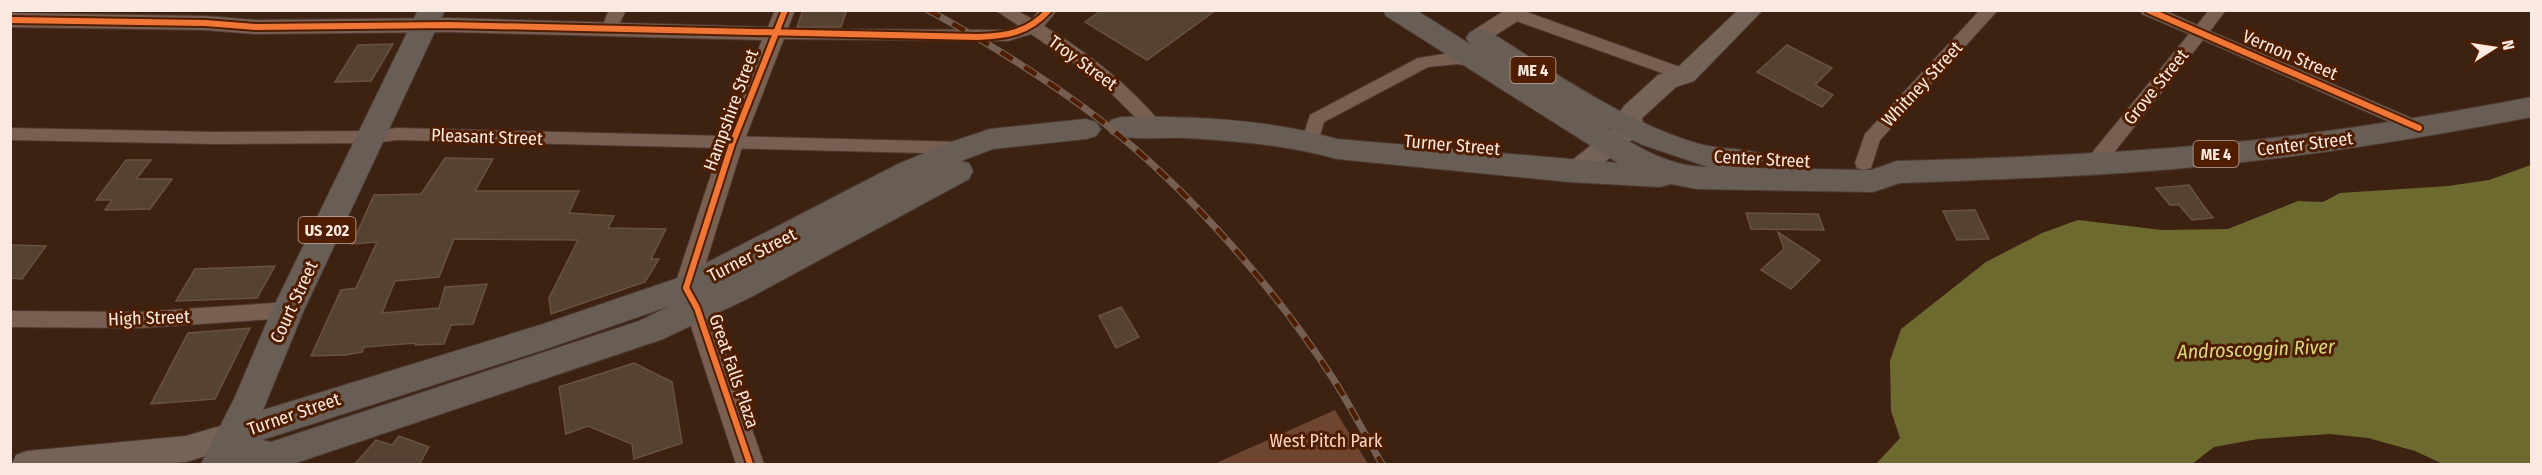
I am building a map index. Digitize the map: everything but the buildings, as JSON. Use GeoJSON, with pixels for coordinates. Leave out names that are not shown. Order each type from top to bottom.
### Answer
{"type":"FeatureCollection","features":[{"type":"Feature","properties":{"kind":"highway","name":"ME 4"},"geometry":{"type":"LineString","coordinates":[[1395,10],[1427,18],[1477,49],[1609,152]]}},
{"type":"Feature","properties":{"kind":"highway","name":"Court Street"},"geometry":{"type":"LineString","coordinates":[[226,450],[288,310],[428,19]]}},
{"type":"Feature","properties":{"kind":"highway","name":"Center Street"},"geometry":{"type":"LineString","coordinates":[[1609,152],[1662,171],[1864,163],[1897,172],[2094,164],[2260,151],[2419,128],[2532,107]]}},
{"type":"Feature","properties":{"kind":"highway","name":"Turner Street"},"geometry":{"type":"LineString","coordinates":[[1120,127],[1154,126],[1311,140],[1337,149],[1609,152],[1707,169]]}},
{"type":"Feature","properties":{"kind":"highway","name":"Turner Street"},"geometry":{"type":"LineString","coordinates":[[226,450],[269,461],[291,449],[651,330],[691,298],[909,172],[990,139],[1086,129]]}},
{"type":"Feature","properties":{"kind":"highway","name":"Turner Street"},"geometry":{"type":"LineString","coordinates":[[226,450],[292,414],[543,337],[750,283],[948,175],[1044,134]]}},
{"type":"Feature","properties":{"kind":"highway","name":"Center Street"},"geometry":{"type":"LineString","coordinates":[[1707,169],[1873,181],[1897,172]]}},
{"type":"Feature","properties":{"kind":"main road"},"geometry":{"type":"LineString","coordinates":[[1609,152],[1647,125],[1681,89],[1685,75],[1752,10]]}},
{"type":"Feature","properties":{"kind":"main road"},"geometry":{"type":"LineString","coordinates":[[27,465],[186,449],[226,450]]}},
{"type":"Feature","properties":{"kind":"street","name":"Hampshire Street"},"geometry":{"type":"LineString","coordinates":[[691,298],[732,144],[785,10]]}},
{"type":"Feature","properties":{"kind":"street","name":"Troy Street"},"geometry":{"type":"LineString","coordinates":[[1003,10],[1034,27],[1121,91],[1138,105],[1154,126]]}},
{"type":"Feature","properties":{"kind":"street"},"geometry":{"type":"LineString","coordinates":[[10,20],[205,23],[256,27],[428,19],[448,25],[614,20],[775,34],[977,37],[1008,36],[1034,27],[1049,10]]}},
{"type":"Feature","properties":{"kind":"street","name":"Whitney Street"},"geometry":{"type":"LineString","coordinates":[[1864,163],[1871,138],[1990,10]]}},
{"type":"Feature","properties":{"kind":"street","name":"Vernon Street"},"geometry":{"type":"LineString","coordinates":[[2148,10],[2419,128]]}},
{"type":"Feature","properties":{"kind":"street","name":"Grove Street"},"geometry":{"type":"LineString","coordinates":[[2094,164],[2218,10]]}},
{"type":"Feature","properties":{"kind":"street"},"geometry":{"type":"LineString","coordinates":[[1311,140],[1316,119],[1424,62],[1457,58],[1477,49],[1517,12],[1685,75]]}},
{"type":"Feature","properties":{"kind":"street"},"geometry":{"type":"LineString","coordinates":[[1424,62],[1427,45],[1427,18]]}},
{"type":"Feature","properties":{"kind":"street","name":"Pleasant Street"},"geometry":{"type":"LineString","coordinates":[[10,134],[215,138],[373,137],[397,134],[964,148]]}},
{"type":"Feature","properties":{"kind":"street","name":"Great Falls Plaza"},"geometry":{"type":"LineString","coordinates":[[691,298],[750,465]]}},
{"type":"Feature","properties":{"kind":"street","name":"High Street"},"geometry":{"type":"LineString","coordinates":[[10,319],[140,320],[288,310]]}},
{"type":"Feature","properties":{"kind":"green space","name":"West Pitch Park"},"geometry":{"type":"Polygon","coordinates":[[[1335,410],[1368,464],[1214,464],[1335,410]]]}},
{"type":"Feature","properties":{"kind":"water","name":"Androscoggin River"},"geometry":{"type":"Polygon","coordinates":[[[2531,165],[2531,464],[2443,464],[2415,451],[2368,438],[2330,434],[2258,439],[2214,447],[2192,464],[1876,464],[1900,438],[1891,411],[1890,361],[1901,329],[1986,262],[2042,233],[2078,220],[2162,230],[2228,229],[2298,201],[2323,202],[2340,193],[2448,186],[2489,180],[2531,165]]]}},
{"type":"Feature","properties":{"kind":"railway"},"geometry":{"type":"LineString","coordinates":[[928,10],[1007,56],[1083,107],[1118,134],[1186,197],[1250,267],[1307,340],[1339,388],[1382,464]]}},
{"type":"Feature","properties":{"kind":"cycle path"},"geometry":{"type":"LineString","coordinates":[[750,464],[697,308],[686,288],[732,144],[785,10]]}},
{"type":"Feature","properties":{"kind":"cycle path"},"geometry":{"type":"LineString","coordinates":[[10,20],[205,23],[256,27],[448,25],[977,37],[1017,33],[1033,25],[1049,10]]}},
{"type":"Feature","properties":{"kind":"cycle path"},"geometry":{"type":"LineString","coordinates":[[2148,10],[2419,128]]}}]}
